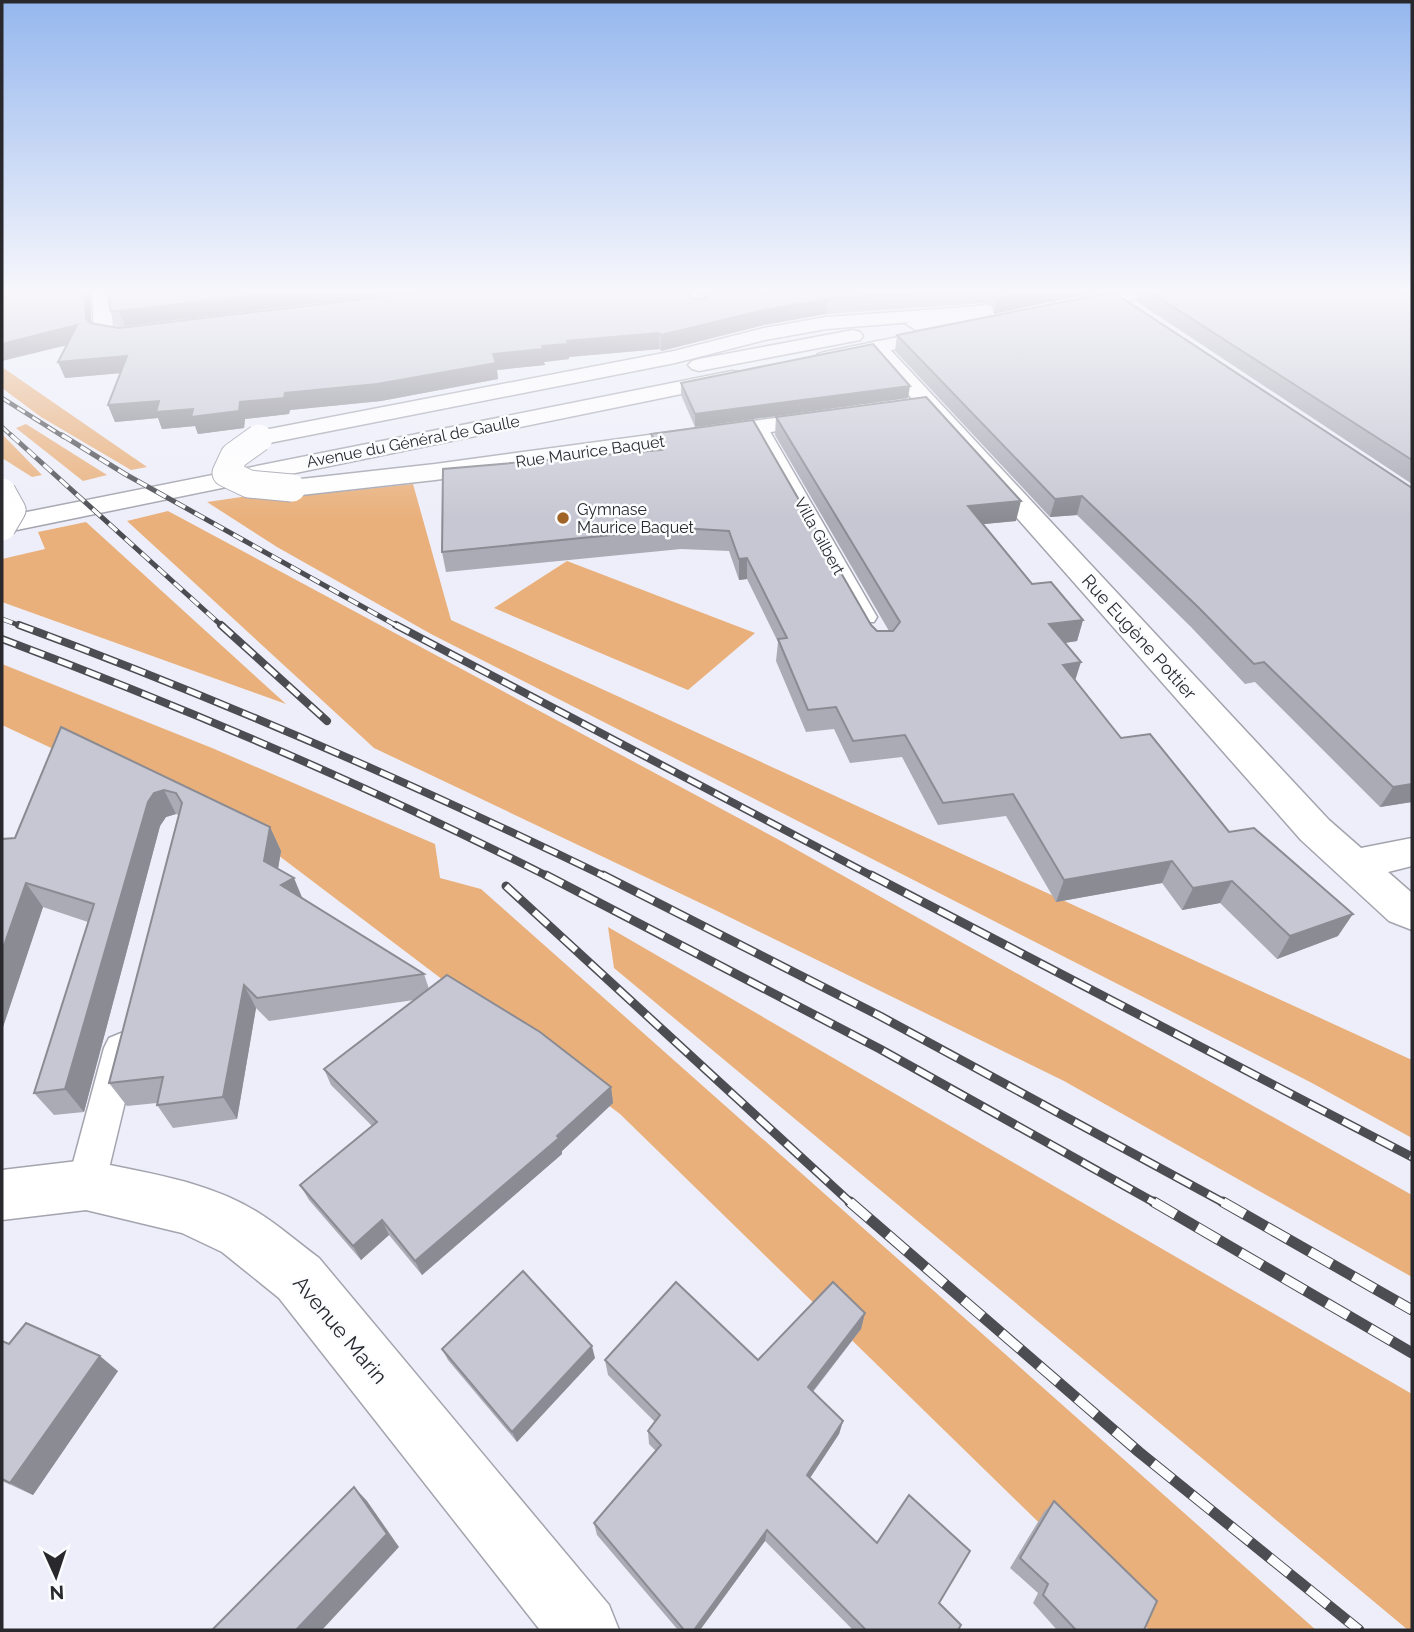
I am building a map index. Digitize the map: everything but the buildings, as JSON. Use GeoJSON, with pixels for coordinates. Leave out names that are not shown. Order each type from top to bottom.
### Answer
{"type":"FeatureCollection","features":[{"type":"Feature","properties":{"kind":"street","name":"Avenue du Général de Gaulle"},"geometry":{"type":"LineString","coordinates":[[259,438],[628,366]]}},
{"type":"Feature","properties":{"kind":"street","name":"Avenue du Général de Gaulle"},"geometry":{"type":"LineString","coordinates":[[2,504],[696,366]]}},
{"type":"Feature","properties":{"kind":"street","name":"Avenue du Général de Gaulle"},"geometry":{"type":"LineString","coordinates":[[2,526],[783,366]]}},
{"type":"Feature","properties":{"kind":"street","name":"Rue Eugène Pottier"},"geometry":{"type":"LineString","coordinates":[[890,366],[917,406],[1315,830],[1351,865],[1412,914]]}},
{"type":"Feature","properties":{"kind":"street","name":"Rue Maurice Baquet"},"geometry":{"type":"LineString","coordinates":[[259,438],[235,455],[227,464],[226,472],[237,481],[253,485],[292,488],[435,472],[852,415]]}},
{"type":"Feature","properties":{"kind":"street"},"geometry":{"type":"LineString","coordinates":[[2,492],[12,510],[2,526]]}},
{"type":"Feature","properties":{"kind":"street"},"geometry":{"type":"LineString","coordinates":[[1351,865],[1412,852]]}},
{"type":"Feature","properties":{"kind":"street","name":"Avenue Marin"},"geometry":{"type":"LineString","coordinates":[[2,1195],[86,1185],[188,1208],[241,1233],[299,1278],[584,1630]]}},
{"type":"Feature","properties":{"kind":"lane","name":"Villa Gilbert"},"geometry":{"type":"LineString","coordinates":[[759,428],[875,634]]}},
{"type":"Feature","properties":{"kind":"lane"},"geometry":{"type":"LineString","coordinates":[[86,1185],[130,1013]]}},
{"type":"Feature","properties":{"kind":"shaded area"},"geometry":{"type":"Polygon","coordinates":[[[2,367],[147,467],[131,470],[41,417],[2,388],[2,367]]]}},
{"type":"Feature","properties":{"kind":"shaded area"},"geometry":{"type":"Polygon","coordinates":[[[26,424],[107,475],[83,481],[16,428],[26,424]]]}},
{"type":"Feature","properties":{"kind":"shaded area"},"geometry":{"type":"Polygon","coordinates":[[[2,434],[42,475],[32,477],[2,458],[2,434]]]}},
{"type":"Feature","properties":{"kind":"shaded area"},"geometry":{"type":"Polygon","coordinates":[[[413,484],[451,620],[1412,1060],[1412,1138],[1312,1083],[431,634],[277,547],[207,502],[255,495],[309,495],[413,484]]]}},
{"type":"Feature","properties":{"kind":"shaded area"},"geometry":{"type":"Polygon","coordinates":[[[168,511],[783,842],[1412,1195],[1412,1277],[1064,1081],[713,909],[374,748],[127,521],[168,511]]]}},
{"type":"Feature","properties":{"kind":"shaded area"},"geometry":{"type":"Polygon","coordinates":[[[86,522],[286,704],[2,602],[2,559],[45,549],[38,532],[86,522]]]}},
{"type":"Feature","properties":{"kind":"shaded area"},"geometry":{"type":"Polygon","coordinates":[[[567,561],[755,633],[688,690],[494,608],[567,561]]]}},
{"type":"Feature","properties":{"kind":"shaded area"},"geometry":{"type":"Polygon","coordinates":[[[2,664],[212,748],[435,844],[440,878],[481,889],[1316,1630],[1149,1630],[620,1114],[274,852],[2,725],[2,664]]]}},
{"type":"Feature","properties":{"kind":"shaded area"},"geometry":{"type":"Polygon","coordinates":[[[608,927],[1412,1394],[1412,1630],[1408,1630],[614,968],[608,927]]]}},
{"type":"Feature","properties":{"kind":"railway"},"geometry":{"type":"LineString","coordinates":[[2,398],[64,437]]}},
{"type":"Feature","properties":{"kind":"railway"},"geometry":{"type":"LineString","coordinates":[[2,427],[13,437]]}},
{"type":"Feature","properties":{"kind":"railway"},"geometry":{"type":"LineString","coordinates":[[11,435],[223,627]]}},
{"type":"Feature","properties":{"kind":"railway"},"geometry":{"type":"LineString","coordinates":[[62,435],[125,474],[399,627]]}},
{"type":"Feature","properties":{"kind":"railway"},"geometry":{"type":"LineString","coordinates":[[2,619],[24,627]]}},
{"type":"Feature","properties":{"kind":"railway"},"geometry":{"type":"LineString","coordinates":[[19,625],[316,744],[606,877]]}},
{"type":"Feature","properties":{"kind":"railway"},"geometry":{"type":"LineString","coordinates":[[221,625],[327,721]]}},
{"type":"Feature","properties":{"kind":"railway"},"geometry":{"type":"LineString","coordinates":[[396,625],[874,877]]}},
{"type":"Feature","properties":{"kind":"railway"},"geometry":{"type":"LineString","coordinates":[[2,639],[279,750],[549,877]]}},
{"type":"Feature","properties":{"kind":"railway"},"geometry":{"type":"LineString","coordinates":[[546,875],[880,1049],[1157,1204]]}},
{"type":"Feature","properties":{"kind":"railway"},"geometry":{"type":"LineString","coordinates":[[603,875],[880,1016],[1226,1204]]}},
{"type":"Feature","properties":{"kind":"railway"},"geometry":{"type":"LineString","coordinates":[[871,875],[1412,1157]]}},
{"type":"Feature","properties":{"kind":"railway"},"geometry":{"type":"LineString","coordinates":[[506,886],[852,1204]]}},
{"type":"Feature","properties":{"kind":"railway"},"geometry":{"type":"LineString","coordinates":[[850,1202],[1139,1452],[1359,1630]]}},
{"type":"Feature","properties":{"kind":"railway"},"geometry":{"type":"LineString","coordinates":[[1154,1202],[1412,1353]]}},
{"type":"Feature","properties":{"kind":"railway"},"geometry":{"type":"LineString","coordinates":[[1223,1202],[1412,1310]]}},
{"type":"Feature","properties":{"kind":"place","name":"Gymnase Maurice Baquet"},"geometry":{"type":"Point","coordinates":[563,518]}}]}
